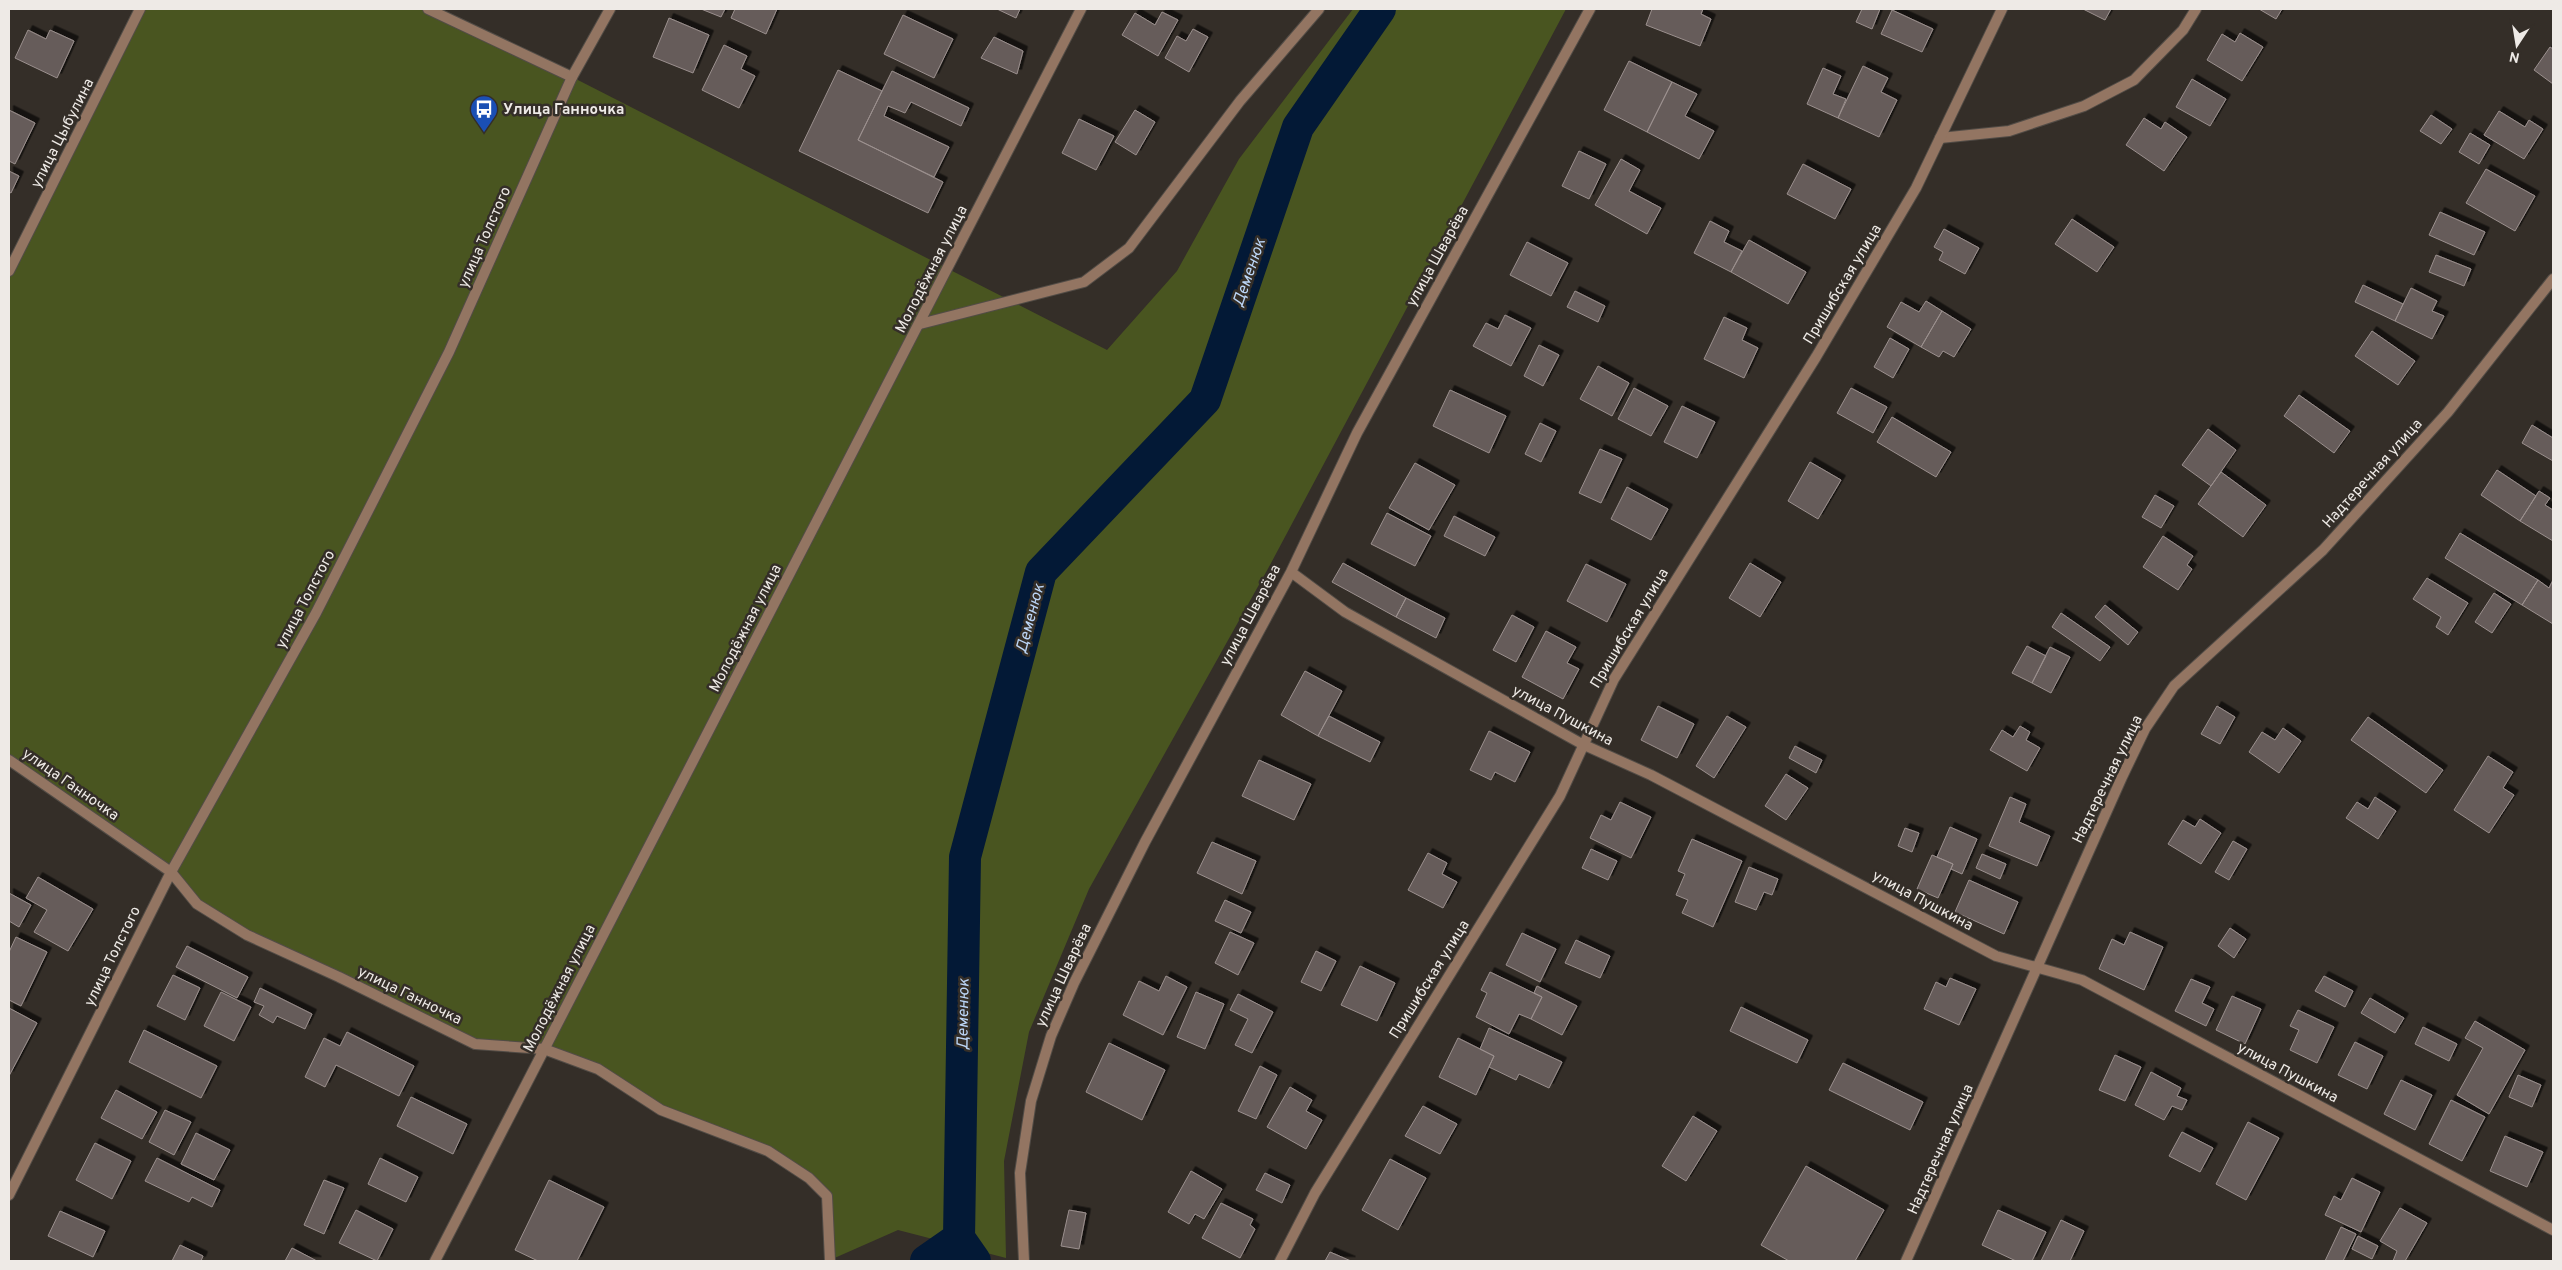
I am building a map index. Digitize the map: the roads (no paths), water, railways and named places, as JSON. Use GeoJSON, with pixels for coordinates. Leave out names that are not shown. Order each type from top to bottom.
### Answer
{"type":"FeatureCollection","features":[{"type":"Feature","properties":{"kind":"street","name":"улица Цыбулина"},"geometry":{"type":"LineString","coordinates":[[9,271],[140,9]]}},
{"type":"Feature","properties":{"kind":"street"},"geometry":{"type":"LineString","coordinates":[[428,9],[572,77]]}},
{"type":"Feature","properties":{"kind":"street","name":"улица Толстого"},"geometry":{"type":"LineString","coordinates":[[9,1195],[171,872],[316,613],[449,352],[572,77],[610,9]]}},
{"type":"Feature","properties":{"kind":"street","name":"Молодёжная улица"},"geometry":{"type":"LineString","coordinates":[[435,1261],[1081,9]]}},
{"type":"Feature","properties":{"kind":"street"},"geometry":{"type":"LineString","coordinates":[[920,324],[1084,282],[1129,248],[1240,101],[1319,9]]}},
{"type":"Feature","properties":{"kind":"street","name":"улица Шварёва"},"geometry":{"type":"LineString","coordinates":[[1024,1261],[1020,1173],[1030,1101],[1051,1036],[1074,984],[1145,842],[1291,572],[1357,433],[1590,9]]}},
{"type":"Feature","properties":{"kind":"street","name":"Пришибская улица"},"geometry":{"type":"LineString","coordinates":[[1280,1261],[1315,1193],[1560,796],[1582,744],[1614,678],[1816,357],[1916,188],[2002,9]]}},
{"type":"Feature","properties":{"kind":"street"},"geometry":{"type":"LineString","coordinates":[[1940,138],[2010,131],[2084,106],[2134,80],[2183,30],[2196,9]]}},
{"type":"Feature","properties":{"kind":"street","name":"Надтеречная улица"},"geometry":{"type":"LineString","coordinates":[[1906,1261],[2130,761],[2146,729],[2174,686],[2323,550],[2448,412],[2553,278]]}},
{"type":"Feature","properties":{"kind":"street","name":"улица Пушкина"},"geometry":{"type":"LineString","coordinates":[[1291,572],[1346,612],[1582,744],[1651,775],[1996,956],[2082,980],[2553,1230]]}},
{"type":"Feature","properties":{"kind":"street","name":"улица Ганночка"},"geometry":{"type":"LineString","coordinates":[[9,760],[171,872],[197,904],[246,935],[339,976],[475,1044],[544,1049],[598,1069],[661,1110],[768,1151],[809,1178],[827,1196],[830,1261]]}},
{"type":"Feature","properties":{"kind":"waterway","name":"Деменюк"},"geometry":{"type":"LineString","coordinates":[[975,1261],[959,1238],[965,857],[1041,572],[1205,400],[1298,127],[1380,9]]}},
{"type":"Feature","properties":{"kind":"waterway"},"geometry":{"type":"LineString","coordinates":[[926,1261],[959,1238]]}},
{"type":"Feature","properties":{"kind":"place","name":"Улица Ганночка"},"geometry":{"type":"Point","coordinates":[484,133]}}]}
